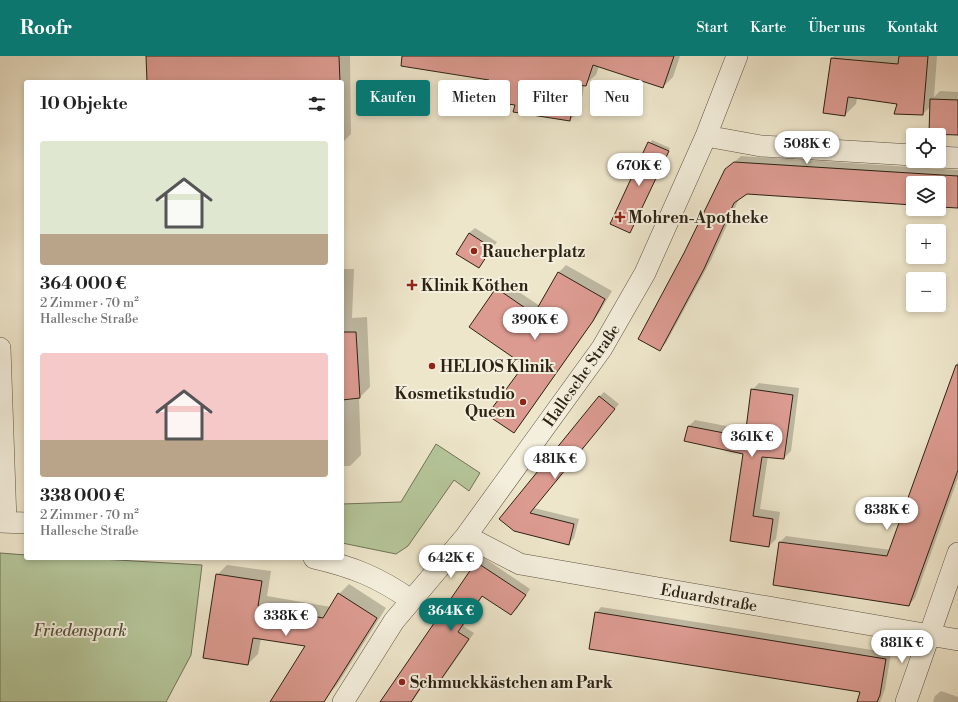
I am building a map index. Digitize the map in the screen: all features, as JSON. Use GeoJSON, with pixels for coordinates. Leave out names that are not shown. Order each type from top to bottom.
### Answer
{"type":"FeatureCollection","features":[{"type":"Feature","properties":{"kind":"street","name":"Hallesche Straße"},"geometry":{"type":"LineString","coordinates":[[343,702],[394,621],[466,536],[578,382],[622,316],[645,273],[706,136],[737,56]]}},
{"type":"Feature","properties":{"kind":"street"},"geometry":{"type":"LineString","coordinates":[[706,136],[761,146],[906,155]]}},
{"type":"Feature","properties":{"kind":"street"},"geometry":{"type":"LineString","coordinates":[[946,157],[958,158]]}},
{"type":"Feature","properties":{"kind":"street"},"geometry":{"type":"LineString","coordinates":[[0,348],[11,522]]}},
{"type":"Feature","properties":{"kind":"street","name":"Eduardstraße"},"geometry":{"type":"LineString","coordinates":[[466,536],[520,564],[958,640]]}},
{"type":"Feature","properties":{"kind":"street"},"geometry":{"type":"LineString","coordinates":[[906,702],[958,553]]}},
{"type":"Feature","properties":{"kind":"street"},"geometry":{"type":"LineString","coordinates":[[322,560],[350,567],[383,582],[411,600]]}},
{"type":"Feature","properties":{"kind":"green space"},"geometry":{"type":"Polygon","coordinates":[[[436,444],[480,473],[469,491],[454,480],[408,546],[396,554],[344,543],[344,504],[401,502],[436,444]]]}},
{"type":"Feature","properties":{"kind":"green space","name":"Friedenspark"},"geometry":{"type":"Polygon","coordinates":[[[0,553],[24,555],[24,560],[117,560],[202,565],[191,655],[166,702],[0,702],[0,553]]]}},
{"type":"Feature","properties":{"kind":"building"},"geometry":{"type":"Polygon","coordinates":[[[146,56],[339,56],[340,80],[147,80],[146,56]]]}},
{"type":"Feature","properties":{"kind":"building"},"geometry":{"type":"Polygon","coordinates":[[[402,56],[674,56],[663,88],[643,81],[643,80],[639,80],[593,65],[586,86],[582,86],[582,80],[518,80],[518,113],[513,112],[515,105],[510,104],[510,80],[489,80],[401,66],[402,56]]]}},
{"type":"Feature","properties":{"kind":"building"},"geometry":{"type":"Polygon","coordinates":[[[899,56],[928,56],[923,115],[894,114],[897,104],[848,97],[845,116],[823,113],[831,58],[898,64],[899,56]]]}},
{"type":"Feature","properties":{"kind":"building"},"geometry":{"type":"Polygon","coordinates":[[[930,99],[958,100],[958,135],[946,135],[946,128],[929,128],[930,99]]]}},
{"type":"Feature","properties":{"kind":"building"},"geometry":{"type":"Polygon","coordinates":[[[538,116],[571,116],[570,121],[538,116]]]}},
{"type":"Feature","properties":{"kind":"building"},"geometry":{"type":"Polygon","coordinates":[[[648,142],[669,151],[630,233],[610,224],[648,142]]]}},
{"type":"Feature","properties":{"kind":"building"},"geometry":{"type":"Polygon","coordinates":[[[734,162],[958,176],[958,208],[946,207],[946,176],[906,176],[906,205],[747,194],[734,203],[704,269],[660,351],[638,339],[684,253],[725,169],[734,162]]]}},
{"type":"Feature","properties":{"kind":"building","name":"Raucherplatz"},"geometry":{"type":"Polygon","coordinates":[[[469,233],[492,248],[479,268],[456,254],[469,233]]]}},
{"type":"Feature","properties":{"kind":"building"},"geometry":{"type":"Polygon","coordinates":[[[558,272],[605,299],[593,321],[514,433],[487,415],[524,365],[469,327],[496,288],[534,314],[558,272]]]}},
{"type":"Feature","properties":{"kind":"building"},"geometry":{"type":"Polygon","coordinates":[[[344,332],[356,332],[360,398],[344,400],[344,332]]]}},
{"type":"Feature","properties":{"kind":"building"},"geometry":{"type":"Polygon","coordinates":[[[956,365],[958,365],[958,470],[909,606],[773,585],[779,542],[887,556],[956,365]]]}},
{"type":"Feature","properties":{"kind":"building"},"geometry":{"type":"Polygon","coordinates":[[[751,389],[793,395],[784,459],[762,457],[753,516],[773,519],[769,547],[730,541],[743,454],[684,441],[688,426],[745,437],[751,389]]]}},
{"type":"Feature","properties":{"kind":"building"},"geometry":{"type":"Polygon","coordinates":[[[599,396],[615,409],[530,513],[574,524],[569,545],[514,531],[499,519],[599,396]]]}},
{"type":"Feature","properties":{"kind":"building"},"geometry":{"type":"Polygon","coordinates":[[[476,562],[526,595],[511,615],[482,596],[458,632],[469,639],[437,685],[427,678],[411,702],[380,702],[476,562]]]}},
{"type":"Feature","properties":{"kind":"building"},"geometry":{"type":"Polygon","coordinates":[[[216,574],[262,581],[258,606],[323,618],[338,593],[377,618],[324,702],[270,702],[305,646],[253,638],[248,665],[203,658],[216,574]]]}},
{"type":"Feature","properties":{"kind":"building"},"geometry":{"type":"Polygon","coordinates":[[[595,612],[886,659],[880,695],[877,702],[857,702],[860,692],[589,649],[595,612]]]}},
{"type":"Feature","properties":{"kind":"place","name":"Mohren-Apotheke"},"geometry":{"type":"Point","coordinates":[620,217]}},
{"type":"Feature","properties":{"kind":"place","name":"Raucherplatz"},"geometry":{"type":"Point","coordinates":[474,251]}},
{"type":"Feature","properties":{"kind":"place","name":"Klinik Köthen"},"geometry":{"type":"Point","coordinates":[412,285]}},
{"type":"Feature","properties":{"kind":"place","name":"HELIOS Klinik"},"geometry":{"type":"Point","coordinates":[432,366]}},
{"type":"Feature","properties":{"kind":"place","name":"Kosmetikstudio Queen"},"geometry":{"type":"Point","coordinates":[523,402]}},
{"type":"Feature","properties":{"kind":"place","name":"Schmuckkästchen am Park"},"geometry":{"type":"Point","coordinates":[402,682]}}]}
